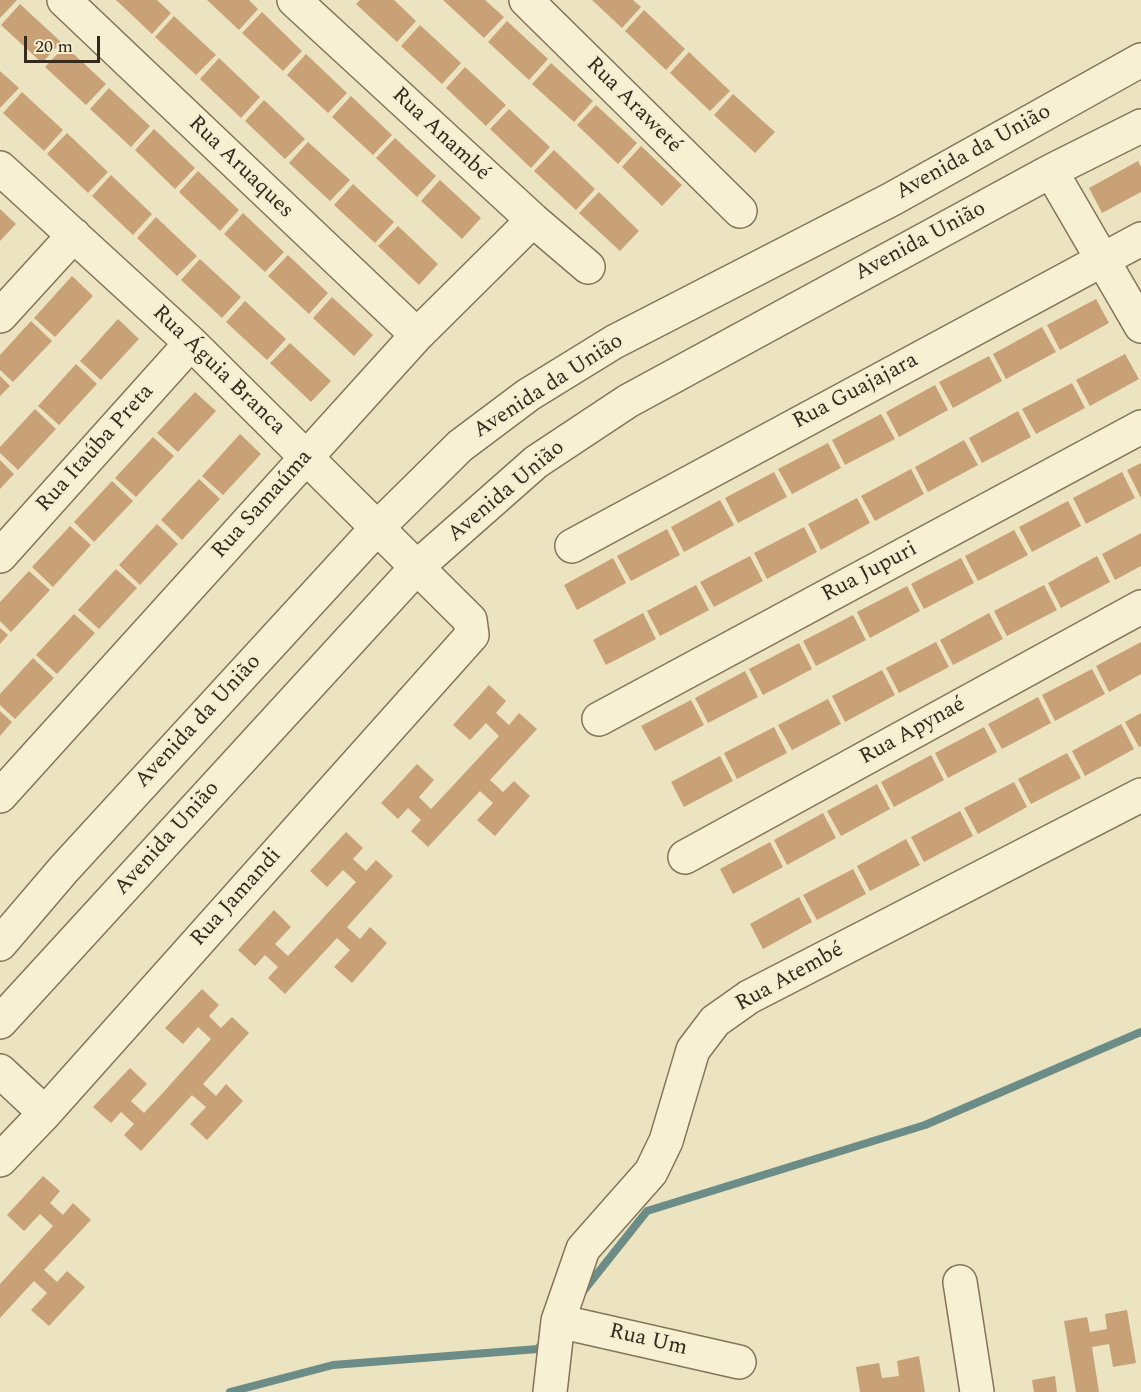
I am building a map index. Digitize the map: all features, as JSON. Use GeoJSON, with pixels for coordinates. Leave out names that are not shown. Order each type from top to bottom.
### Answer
{"type":"FeatureCollection","features":[{"type":"Feature","properties":{"kind":"street","name":"Rua Aruaques"},"geometry":{"type":"LineString","coordinates":[[64,0],[417,335]]}},
{"type":"Feature","properties":{"kind":"street","name":"Rua Anambé"},"geometry":{"type":"LineString","coordinates":[[294,0],[533,220],[588,267]]}},
{"type":"Feature","properties":{"kind":"street","name":"Rua Araweté"},"geometry":{"type":"LineString","coordinates":[[526,0],[740,211]]}},
{"type":"Feature","properties":{"kind":"street","name":"Avenida da União"},"geometry":{"type":"LineString","coordinates":[[0,944],[64,869],[377,528],[460,446],[528,395],[614,342],[892,199],[1141,60]]}},
{"type":"Feature","properties":{"kind":"street","name":"Avenida União"},"geometry":{"type":"LineString","coordinates":[[0,1022],[417,567],[536,462],[628,401],[1051,171],[1141,126]]}},
{"type":"Feature","properties":{"kind":"street","name":"Rua Águia Branca"},"geometry":{"type":"LineString","coordinates":[[0,168],[191,343],[470,620],[472,635]]}},
{"type":"Feature","properties":{"kind":"street"},"geometry":{"type":"LineString","coordinates":[[1051,171],[1141,327]]}},
{"type":"Feature","properties":{"kind":"street","name":"Rua Samaúma"},"geometry":{"type":"LineString","coordinates":[[0,796],[417,335],[533,220]]}},
{"type":"Feature","properties":{"kind":"street"},"geometry":{"type":"LineString","coordinates":[[0,316],[74,235]]}},
{"type":"Feature","properties":{"kind":"street","name":"Rua Guajajara"},"geometry":{"type":"LineString","coordinates":[[572,546],[1141,239]]}},
{"type":"Feature","properties":{"kind":"street","name":"Rua Itaúba Preta"},"geometry":{"type":"LineString","coordinates":[[0,556],[191,343]]}},
{"type":"Feature","properties":{"kind":"street","name":"Rua Jupuri"},"geometry":{"type":"LineString","coordinates":[[599,719],[1141,427]]}},
{"type":"Feature","properties":{"kind":"street","name":"Rua Apynaé"},"geometry":{"type":"LineString","coordinates":[[685,857],[1141,607]]}},
{"type":"Feature","properties":{"kind":"street","name":"Rua Jamandi"},"geometry":{"type":"LineString","coordinates":[[0,1160],[45,1113],[472,635]]}},
{"type":"Feature","properties":{"kind":"street","name":"Rua Atembé"},"geometry":{"type":"LineString","coordinates":[[550,1392],[558,1321],[583,1249],[651,1172],[666,1141],[693,1050],[715,1021],[749,997],[1141,795]]}},
{"type":"Feature","properties":{"kind":"street"},"geometry":{"type":"LineString","coordinates":[[0,1071],[45,1113]]}},
{"type":"Feature","properties":{"kind":"street"},"geometry":{"type":"LineString","coordinates":[[960,1282],[977,1392]]}},
{"type":"Feature","properties":{"kind":"street","name":"Rua Um"},"geometry":{"type":"LineString","coordinates":[[558,1321],[739,1362]]}},
{"type":"Feature","properties":{"kind":"building"},"geometry":{"type":"Polygon","coordinates":[[[0,0],[17,0],[0,18],[0,0]]]}},
{"type":"Feature","properties":{"kind":"building"},"geometry":{"type":"Polygon","coordinates":[[[116,0],[157,0],[171,13],[152,34],[116,0]]]}},
{"type":"Feature","properties":{"kind":"building"},"geometry":{"type":"Polygon","coordinates":[[[207,0],[249,0],[258,9],[239,30],[207,0]]]}},
{"type":"Feature","properties":{"kind":"building"},"geometry":{"type":"Polygon","coordinates":[[[360,0],[394,0],[416,21],[397,42],[356,4],[360,0]]]}},
{"type":"Feature","properties":{"kind":"building"},"geometry":{"type":"Polygon","coordinates":[[[443,0],[485,0],[504,17],[484,38],[443,0]]]}},
{"type":"Feature","properties":{"kind":"building"},"geometry":{"type":"Polygon","coordinates":[[[592,0],[633,0],[641,7],[622,28],[592,0]]]}},
{"type":"Feature","properties":{"kind":"building"},"geometry":{"type":"Polygon","coordinates":[[[20,4],[61,42],[42,63],[1,25],[20,4]]]}},
{"type":"Feature","properties":{"kind":"building"},"geometry":{"type":"Polygon","coordinates":[[[644,10],[685,49],[666,70],[625,31],[644,10]]]}},
{"type":"Feature","properties":{"kind":"building"},"geometry":{"type":"Polygon","coordinates":[[[262,12],[302,51],[283,71],[242,33],[262,12]]]}},
{"type":"Feature","properties":{"kind":"building"},"geometry":{"type":"Polygon","coordinates":[[[174,16],[216,55],[196,75],[155,37],[174,16]]]}},
{"type":"Feature","properties":{"kind":"building"},"geometry":{"type":"Polygon","coordinates":[[[507,21],[548,59],[529,80],[488,42],[507,21]]]}},
{"type":"Feature","properties":{"kind":"building"},"geometry":{"type":"Polygon","coordinates":[[[420,25],[461,63],[442,84],[401,46],[420,25]]]}},
{"type":"Feature","properties":{"kind":"building"},"geometry":{"type":"Polygon","coordinates":[[[65,46],[106,84],[86,105],[45,67],[65,46]]]}},
{"type":"Feature","properties":{"kind":"building"},"geometry":{"type":"Polygon","coordinates":[[[689,52],[730,91],[710,111],[670,73],[689,52]]]}},
{"type":"Feature","properties":{"kind":"building"},"geometry":{"type":"Polygon","coordinates":[[[306,54],[347,93],[328,113],[287,75],[306,54]]]}},
{"type":"Feature","properties":{"kind":"building"},"geometry":{"type":"Polygon","coordinates":[[[219,58],[260,97],[241,118],[200,79],[219,58]]]}},
{"type":"Feature","properties":{"kind":"building"},"geometry":{"type":"Polygon","coordinates":[[[551,63],[593,101],[574,122],[532,84],[551,63]]]}},
{"type":"Feature","properties":{"kind":"building"},"geometry":{"type":"Polygon","coordinates":[[[465,67],[506,105],[486,126],[446,88],[465,67]]]}},
{"type":"Feature","properties":{"kind":"building"},"geometry":{"type":"Polygon","coordinates":[[[0,71],[19,88],[0,108],[0,71]]]}},
{"type":"Feature","properties":{"kind":"building"},"geometry":{"type":"Polygon","coordinates":[[[109,88],[150,126],[131,147],[90,109],[109,88]]]}},
{"type":"Feature","properties":{"kind":"building"},"geometry":{"type":"Polygon","coordinates":[[[22,92],[63,130],[44,151],[3,113],[22,92]]]}},
{"type":"Feature","properties":{"kind":"building"},"geometry":{"type":"Polygon","coordinates":[[[733,94],[775,132],[755,153],[714,115],[733,94]]]}},
{"type":"Feature","properties":{"kind":"building"},"geometry":{"type":"Polygon","coordinates":[[[351,96],[392,135],[373,155],[332,117],[351,96]]]}},
{"type":"Feature","properties":{"kind":"building"},"geometry":{"type":"Polygon","coordinates":[[[264,100],[305,139],[285,159],[245,121],[264,100]]]}},
{"type":"Feature","properties":{"kind":"building"},"geometry":{"type":"Polygon","coordinates":[[[596,105],[637,143],[618,164],[577,125],[596,105]]]}},
{"type":"Feature","properties":{"kind":"building"},"geometry":{"type":"Polygon","coordinates":[[[509,109],[550,147],[531,168],[490,129],[509,109]]]}},
{"type":"Feature","properties":{"kind":"building"},"geometry":{"type":"Polygon","coordinates":[[[154,129],[195,168],[175,189],[135,150],[154,129]]]}},
{"type":"Feature","properties":{"kind":"building"},"geometry":{"type":"Polygon","coordinates":[[[67,133],[108,172],[88,193],[47,154],[67,133]]]}},
{"type":"Feature","properties":{"kind":"building"},"geometry":{"type":"Polygon","coordinates":[[[395,138],[436,176],[417,197],[376,158],[395,138]]]}},
{"type":"Feature","properties":{"kind":"building"},"geometry":{"type":"Polygon","coordinates":[[[308,142],[350,180],[330,201],[289,163],[308,142]]]}},
{"type":"Feature","properties":{"kind":"building"},"geometry":{"type":"Polygon","coordinates":[[[641,146],[682,185],[662,206],[622,167],[641,146]]]}},
{"type":"Feature","properties":{"kind":"building"},"geometry":{"type":"Polygon","coordinates":[[[554,150],[595,189],[576,210],[534,171],[554,150]]]}},
{"type":"Feature","properties":{"kind":"building"},"geometry":{"type":"Polygon","coordinates":[[[1138,161],[1141,167],[1141,192],[1102,213],[1089,188],[1138,161]]]}},
{"type":"Feature","properties":{"kind":"building"},"geometry":{"type":"Polygon","coordinates":[[[198,171],[239,210],[220,231],[179,192],[198,171]]]}},
{"type":"Feature","properties":{"kind":"building"},"geometry":{"type":"Polygon","coordinates":[[[111,175],[152,214],[133,235],[92,196],[111,175]]]}},
{"type":"Feature","properties":{"kind":"building"},"geometry":{"type":"Polygon","coordinates":[[[440,180],[481,218],[462,239],[421,201],[440,180]]]}},
{"type":"Feature","properties":{"kind":"building"},"geometry":{"type":"Polygon","coordinates":[[[353,184],[394,222],[375,243],[334,205],[353,184]]]}},
{"type":"Feature","properties":{"kind":"building"},"geometry":{"type":"Polygon","coordinates":[[[599,192],[639,231],[620,251],[579,213],[599,192]]]}},
{"type":"Feature","properties":{"kind":"building"},"geometry":{"type":"Polygon","coordinates":[[[0,209],[16,224],[0,241],[0,209]]]}},
{"type":"Feature","properties":{"kind":"building"},"geometry":{"type":"Polygon","coordinates":[[[243,213],[284,252],[265,272],[224,234],[243,213]]]}},
{"type":"Feature","properties":{"kind":"building"},"geometry":{"type":"Polygon","coordinates":[[[156,217],[197,256],[177,276],[137,238],[156,217]]]}},
{"type":"Feature","properties":{"kind":"building"},"geometry":{"type":"Polygon","coordinates":[[[398,226],[438,264],[419,285],[378,246],[398,226]]]}},
{"type":"Feature","properties":{"kind":"building"},"geometry":{"type":"Polygon","coordinates":[[[288,255],[328,293],[309,314],[268,276],[288,255]]]}},
{"type":"Feature","properties":{"kind":"building"},"geometry":{"type":"Polygon","coordinates":[[[200,259],[241,297],[222,318],[181,280],[200,259]]]}},
{"type":"Feature","properties":{"kind":"building"},"geometry":{"type":"Polygon","coordinates":[[[72,276],[93,296],[55,337],[34,318],[72,276]]]}},
{"type":"Feature","properties":{"kind":"building"},"geometry":{"type":"Polygon","coordinates":[[[332,297],[373,335],[354,356],[313,318],[332,297]]]}},
{"type":"Feature","properties":{"kind":"building"},"geometry":{"type":"Polygon","coordinates":[[[1096,299],[1109,323],[1060,350],[1047,325],[1096,299]]]}},
{"type":"Feature","properties":{"kind":"building"},"geometry":{"type":"Polygon","coordinates":[[[245,301],[286,339],[267,360],[226,322],[245,301]]]}},
{"type":"Feature","properties":{"kind":"building"},"geometry":{"type":"Polygon","coordinates":[[[118,319],[139,339],[101,380],[80,361],[118,319]]]}},
{"type":"Feature","properties":{"kind":"building"},"geometry":{"type":"Polygon","coordinates":[[[31,321],[52,341],[13,382],[0,370],[0,355],[31,321]]]}},
{"type":"Feature","properties":{"kind":"building"},"geometry":{"type":"Polygon","coordinates":[[[1042,327],[1056,352],[1006,379],[993,354],[1042,327]]]}},
{"type":"Feature","properties":{"kind":"building"},"geometry":{"type":"Polygon","coordinates":[[[290,343],[331,381],[311,402],[270,363],[290,343]]]}},
{"type":"Feature","properties":{"kind":"building"},"geometry":{"type":"Polygon","coordinates":[[[1125,354],[1139,379],[1090,406],[1076,380],[1125,354]]]}},
{"type":"Feature","properties":{"kind":"building"},"geometry":{"type":"Polygon","coordinates":[[[989,356],[1002,381],[953,408],[939,382],[989,356]]]}},
{"type":"Feature","properties":{"kind":"building"},"geometry":{"type":"Polygon","coordinates":[[[76,364],[97,384],[59,425],[38,406],[76,364]]]}},
{"type":"Feature","properties":{"kind":"building"},"geometry":{"type":"Polygon","coordinates":[[[0,376],[10,386],[0,396],[0,376]]]}},
{"type":"Feature","properties":{"kind":"building"},"geometry":{"type":"Polygon","coordinates":[[[1072,383],[1085,408],[1036,434],[1022,409],[1072,383]]]}},
{"type":"Feature","properties":{"kind":"building"},"geometry":{"type":"Polygon","coordinates":[[[935,385],[948,410],[899,437],[886,412],[935,385]]]}},
{"type":"Feature","properties":{"kind":"building"},"geometry":{"type":"Polygon","coordinates":[[[195,392],[216,411],[178,452],[157,433],[195,392]]]}},
{"type":"Feature","properties":{"kind":"building"},"geometry":{"type":"Polygon","coordinates":[[[35,409],[56,429],[18,470],[0,453],[0,447],[35,409]]]}},
{"type":"Feature","properties":{"kind":"building"},"geometry":{"type":"Polygon","coordinates":[[[1018,411],[1031,437],[982,463],[969,438],[1018,411]]]}},
{"type":"Feature","properties":{"kind":"building"},"geometry":{"type":"Polygon","coordinates":[[[881,414],[895,439],[845,465],[832,440],[881,414]]]}},
{"type":"Feature","properties":{"kind":"building"},"geometry":{"type":"Polygon","coordinates":[[[240,434],[261,454],[223,495],[202,476],[240,434]]]}},
{"type":"Feature","properties":{"kind":"building"},"geometry":{"type":"Polygon","coordinates":[[[153,437],[174,456],[136,497],[115,478],[153,437]]]}},
{"type":"Feature","properties":{"kind":"building"},"geometry":{"type":"Polygon","coordinates":[[[964,440],[978,465],[928,492],[915,467],[964,440]]]}},
{"type":"Feature","properties":{"kind":"building"},"geometry":{"type":"Polygon","coordinates":[[[828,443],[841,468],[792,494],[778,469],[828,443]]]}},
{"type":"Feature","properties":{"kind":"building"},"geometry":{"type":"Polygon","coordinates":[[[0,460],[14,474],[0,489],[0,460]]]}},
{"type":"Feature","properties":{"kind":"building"},"geometry":{"type":"Polygon","coordinates":[[[1141,463],[1141,498],[1127,470],[1141,463]]]}},
{"type":"Feature","properties":{"kind":"building"},"geometry":{"type":"Polygon","coordinates":[[[911,469],[924,494],[875,521],[861,496],[911,469]]]}},
{"type":"Feature","properties":{"kind":"building"},"geometry":{"type":"Polygon","coordinates":[[[774,472],[787,497],[738,523],[725,498],[774,472]]]}},
{"type":"Feature","properties":{"kind":"building"},"geometry":{"type":"Polygon","coordinates":[[[1122,472],[1135,498],[1086,524],[1073,498],[1122,472]]]}},
{"type":"Feature","properties":{"kind":"building"},"geometry":{"type":"Polygon","coordinates":[[[199,479],[220,499],[182,540],[161,520],[199,479]]]}},
{"type":"Feature","properties":{"kind":"building"},"geometry":{"type":"Polygon","coordinates":[[[112,481],[133,501],[94,542],[74,522],[112,481]]]}},
{"type":"Feature","properties":{"kind":"building"},"geometry":{"type":"Polygon","coordinates":[[[857,498],[870,523],[821,550],[808,524],[857,498]]]}},
{"type":"Feature","properties":{"kind":"building"},"geometry":{"type":"Polygon","coordinates":[[[720,500],[734,525],[684,552],[671,527],[720,500]]]}},
{"type":"Feature","properties":{"kind":"building"},"geometry":{"type":"Polygon","coordinates":[[[1068,501],[1081,526],[1032,552],[1019,527],[1068,501]]]}},
{"type":"Feature","properties":{"kind":"building"},"geometry":{"type":"Polygon","coordinates":[[[157,524],[178,544],[140,585],[119,565],[157,524]]]}},
{"type":"Feature","properties":{"kind":"building"},"geometry":{"type":"Polygon","coordinates":[[[70,526],[91,545],[53,587],[32,567],[70,526]]]}},
{"type":"Feature","properties":{"kind":"building"},"geometry":{"type":"Polygon","coordinates":[[[804,527],[817,552],[767,579],[754,553],[804,527]]]}},
{"type":"Feature","properties":{"kind":"building"},"geometry":{"type":"Polygon","coordinates":[[[667,529],[680,555],[631,581],[617,556],[667,529]]]}},
{"type":"Feature","properties":{"kind":"building"},"geometry":{"type":"Polygon","coordinates":[[[1014,530],[1028,555],[978,581],[965,556],[1014,530]]]}},
{"type":"Feature","properties":{"kind":"building"},"geometry":{"type":"Polygon","coordinates":[[[1141,533],[1141,566],[1115,580],[1102,554],[1141,533]]]}},
{"type":"Feature","properties":{"kind":"building"},"geometry":{"type":"Polygon","coordinates":[[[750,556],[763,581],[714,607],[700,582],[750,556]]]}},
{"type":"Feature","properties":{"kind":"building"},"geometry":{"type":"Polygon","coordinates":[[[1097,556],[1110,582],[1061,608],[1048,583],[1097,556]]]}},
{"type":"Feature","properties":{"kind":"building"},"geometry":{"type":"Polygon","coordinates":[[[613,558],[626,583],[577,610],[564,585],[613,558]]]}},
{"type":"Feature","properties":{"kind":"building"},"geometry":{"type":"Polygon","coordinates":[[[961,558],[974,583],[924,609],[911,584],[961,558]]]}},
{"type":"Feature","properties":{"kind":"building"},"geometry":{"type":"Polygon","coordinates":[[[116,569],[137,588],[99,629],[78,610],[116,569]]]}},
{"type":"Feature","properties":{"kind":"building"},"geometry":{"type":"Polygon","coordinates":[[[29,571],[50,590],[11,632],[0,621],[0,602],[29,571]]]}},
{"type":"Feature","properties":{"kind":"building"},"geometry":{"type":"Polygon","coordinates":[[[696,585],[709,610],[660,636],[647,611],[696,585]]]}},
{"type":"Feature","properties":{"kind":"building"},"geometry":{"type":"Polygon","coordinates":[[[1044,585],[1057,610],[1007,636],[994,611],[1044,585]]]}},
{"type":"Feature","properties":{"kind":"building"},"geometry":{"type":"Polygon","coordinates":[[[907,586],[920,611],[870,638],[857,612],[907,586]]]}},
{"type":"Feature","properties":{"kind":"building"},"geometry":{"type":"Polygon","coordinates":[[[643,613],[656,639],[606,665],[593,640],[643,613]]]}},
{"type":"Feature","properties":{"kind":"building"},"geometry":{"type":"Polygon","coordinates":[[[989,613],[1003,639],[953,665],[940,640],[989,613]]]}},
{"type":"Feature","properties":{"kind":"building"},"geometry":{"type":"Polygon","coordinates":[[[74,614],[95,633],[57,674],[36,655],[74,614]]]}},
{"type":"Feature","properties":{"kind":"building"},"geometry":{"type":"Polygon","coordinates":[[[853,615],[866,640],[816,666],[803,641],[853,615]]]}},
{"type":"Feature","properties":{"kind":"building"},"geometry":{"type":"Polygon","coordinates":[[[0,628],[8,635],[0,644],[0,628]]]}},
{"type":"Feature","properties":{"kind":"building"},"geometry":{"type":"Polygon","coordinates":[[[936,642],[949,667],[899,693],[886,668],[936,642]]]}},
{"type":"Feature","properties":{"kind":"building"},"geometry":{"type":"Polygon","coordinates":[[[1141,642],[1141,674],[1109,692],[1096,666],[1141,642]]]}},
{"type":"Feature","properties":{"kind":"building"},"geometry":{"type":"Polygon","coordinates":[[[799,643],[812,669],[763,695],[749,669],[799,643]]]}},
{"type":"Feature","properties":{"kind":"building"},"geometry":{"type":"Polygon","coordinates":[[[33,658],[54,678],[15,719],[0,705],[0,694],[33,658]]]}},
{"type":"Feature","properties":{"kind":"building"},"geometry":{"type":"Polygon","coordinates":[[[1092,669],[1105,694],[1055,721],[1042,695],[1092,669]]]}},
{"type":"Feature","properties":{"kind":"building"},"geometry":{"type":"Polygon","coordinates":[[[882,670],[895,695],[845,722],[832,696],[882,670]]]}},
{"type":"Feature","properties":{"kind":"building"},"geometry":{"type":"Polygon","coordinates":[[[745,671],[758,697],[708,723],[695,698],[745,671]]]}},
{"type":"Feature","properties":{"kind":"building"},"geometry":{"type":"Polygon","coordinates":[[[489,685],[506,701],[496,713],[509,725],[519,713],[537,729],[490,780],[503,792],[514,781],[530,796],[495,836],[477,820],[493,803],[480,791],[428,847],[411,831],[421,820],[408,808],[398,819],[381,803],[417,764],[434,780],[419,797],[431,809],[499,736],[486,723],[470,740],[453,725],[489,685]]]}},
{"type":"Feature","properties":{"kind":"building"},"geometry":{"type":"Polygon","coordinates":[[[1038,697],[1051,723],[1002,749],[988,724],[1038,697]]]}},
{"type":"Feature","properties":{"kind":"building"},"geometry":{"type":"Polygon","coordinates":[[[828,699],[841,724],[792,750],[778,725],[828,699]]]}},
{"type":"Feature","properties":{"kind":"building"},"geometry":{"type":"Polygon","coordinates":[[[691,700],[704,725],[655,751],[641,726],[691,700]]]}},
{"type":"Feature","properties":{"kind":"building"},"geometry":{"type":"Polygon","coordinates":[[[0,711],[12,722],[0,736],[0,711]]]}},
{"type":"Feature","properties":{"kind":"building"},"geometry":{"type":"Polygon","coordinates":[[[1141,713],[1141,746],[1139,747],[1125,722],[1141,713]]]}},
{"type":"Feature","properties":{"kind":"building"},"geometry":{"type":"Polygon","coordinates":[[[1121,724],[1134,749],[1085,776],[1072,751],[1121,724]]]}},
{"type":"Feature","properties":{"kind":"building"},"geometry":{"type":"Polygon","coordinates":[[[774,727],[787,753],[737,779],[724,753],[774,727]]]}},
{"type":"Feature","properties":{"kind":"building"},"geometry":{"type":"Polygon","coordinates":[[[984,727],[997,752],[948,778],[935,753],[984,727]]]}},
{"type":"Feature","properties":{"kind":"building"},"geometry":{"type":"Polygon","coordinates":[[[1067,753],[1081,778],[1031,804],[1018,779],[1067,753]]]}},
{"type":"Feature","properties":{"kind":"building"},"geometry":{"type":"Polygon","coordinates":[[[931,755],[944,780],[894,807],[881,782],[931,755]]]}},
{"type":"Feature","properties":{"kind":"building"},"geometry":{"type":"Polygon","coordinates":[[[720,756],[733,781],[684,807],[671,782],[720,756]]]}},
{"type":"Feature","properties":{"kind":"building"},"geometry":{"type":"Polygon","coordinates":[[[1014,782],[1027,807],[978,834],[964,808],[1014,782]]]}},
{"type":"Feature","properties":{"kind":"building"},"geometry":{"type":"Polygon","coordinates":[[[877,784],[890,809],[841,836],[827,811],[877,784]]]}},
{"type":"Feature","properties":{"kind":"building"},"geometry":{"type":"Polygon","coordinates":[[[960,811],[973,836],[924,862],[911,837],[960,811]]]}},
{"type":"Feature","properties":{"kind":"building"},"geometry":{"type":"Polygon","coordinates":[[[823,813],[836,838],[787,865],[774,840],[823,813]]]}},
{"type":"Feature","properties":{"kind":"building"},"geometry":{"type":"Polygon","coordinates":[[[346,832],[363,848],[353,859],[366,871],[376,860],[393,876],[347,927],[360,939],[370,927],[387,943],[352,983],[334,967],[350,950],[337,938],[285,994],[268,978],[278,967],[265,955],[255,966],[238,950],[274,910],[291,927],[275,944],[288,956],[304,939],[356,882],[343,870],[327,887],[310,871],[346,832]]]}},
{"type":"Feature","properties":{"kind":"building"},"geometry":{"type":"Polygon","coordinates":[[[906,839],[920,865],[870,891],[857,866],[906,839]]]}},
{"type":"Feature","properties":{"kind":"building"},"geometry":{"type":"Polygon","coordinates":[[[770,842],[783,867],[733,894],[720,869],[770,842]]]}},
{"type":"Feature","properties":{"kind":"building"},"geometry":{"type":"Polygon","coordinates":[[[853,869],[866,894],[817,920],[803,895],[853,869]]]}},
{"type":"Feature","properties":{"kind":"building"},"geometry":{"type":"Polygon","coordinates":[[[799,897],[812,922],[763,949],[750,924],[799,897]]]}},
{"type":"Feature","properties":{"kind":"building"},"geometry":{"type":"Polygon","coordinates":[[[202,989],[219,1005],[209,1016],[221,1028],[232,1017],[249,1033],[203,1084],[216,1096],[226,1084],[243,1101],[207,1140],[190,1124],[206,1107],[192,1095],[141,1151],[124,1135],[134,1124],[121,1112],[111,1123],[93,1107],[130,1068],[147,1084],[131,1101],[144,1113],[160,1096],[211,1039],[198,1027],[183,1044],[165,1028],[202,989]]]}},
{"type":"Feature","properties":{"kind":"building"},"geometry":{"type":"Polygon","coordinates":[[[43,1176],[60,1191],[50,1203],[63,1215],[73,1203],[91,1220],[44,1270],[57,1282],[67,1271],[85,1287],[49,1326],[31,1310],[47,1293],[34,1281],[0,1318],[0,1284],[53,1226],[40,1214],[24,1231],[7,1215],[43,1176]]]}},
{"type":"Feature","properties":{"kind":"building"},"geometry":{"type":"Polygon","coordinates":[[[1127,1310],[1136,1363],[1113,1367],[1109,1344],[1092,1347],[1099,1392],[1076,1392],[1064,1321],[1087,1317],[1090,1332],[1107,1329],[1105,1314],[1127,1310]]]}},
{"type":"Feature","properties":{"kind":"building"},"geometry":{"type":"Polygon","coordinates":[[[919,1356],[925,1392],[860,1392],[856,1367],[879,1363],[882,1378],[899,1376],[897,1361],[919,1356]]]}},
{"type":"Feature","properties":{"kind":"building"},"geometry":{"type":"Polygon","coordinates":[[[1055,1376],[1057,1392],[1034,1392],[1032,1380],[1055,1376]]]}},
{"type":"Feature","properties":{"kind":"waterway"},"geometry":{"type":"LineString","coordinates":[[581,1294],[647,1211],[925,1125],[1141,1032]]}},
{"type":"Feature","properties":{"kind":"waterway"},"geometry":{"type":"LineString","coordinates":[[230,1392],[333,1365],[538,1349],[544,1341]]}}]}
